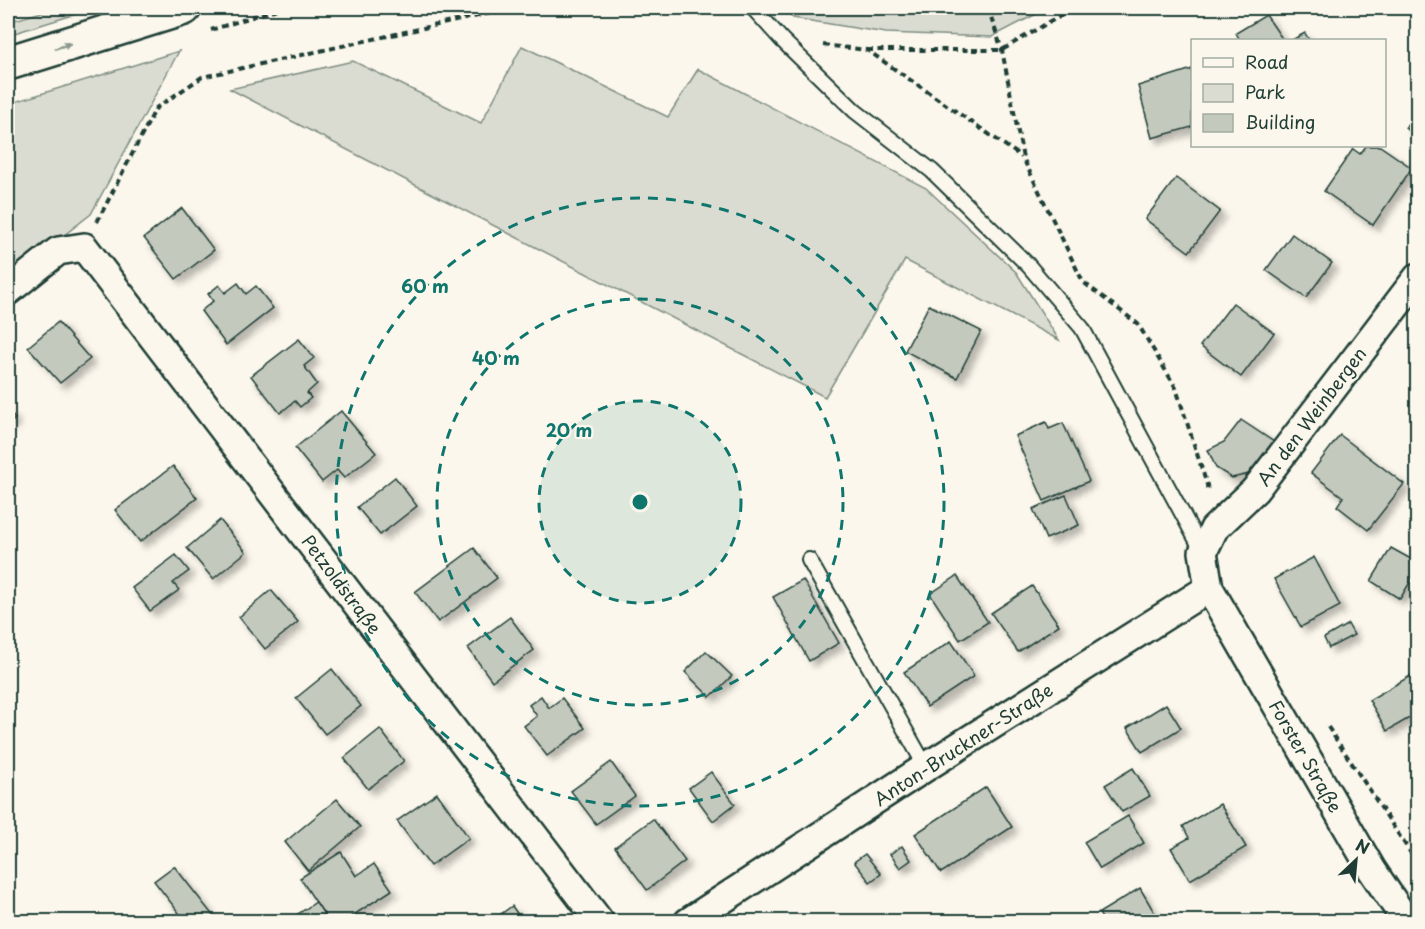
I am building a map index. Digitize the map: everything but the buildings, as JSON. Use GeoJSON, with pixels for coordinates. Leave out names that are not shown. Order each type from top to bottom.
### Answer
{"type":"FeatureCollection","features":[{"type":"Feature","properties":{"kind":"main road"},"geometry":{"type":"LineString","coordinates":[[8,63],[184,8]]}},
{"type":"Feature","properties":{"kind":"street"},"geometry":{"type":"LineString","coordinates":[[8,291],[58,251],[84,247]]}},
{"type":"Feature","properties":{"kind":"street","name":"Petzoldstraße"},"geometry":{"type":"LineString","coordinates":[[84,247],[600,921]]}},
{"type":"Feature","properties":{"kind":"street","name":"An den Weinbergen"},"geometry":{"type":"LineString","coordinates":[[1208,541],[1255,490],[1418,277]]}},
{"type":"Feature","properties":{"kind":"street"},"geometry":{"type":"LineString","coordinates":[[1208,541],[1209,588]]}},
{"type":"Feature","properties":{"kind":"street","name":"Anton-Bruckner-Straße"},"geometry":{"type":"LineString","coordinates":[[688,921],[1209,588]]}},
{"type":"Feature","properties":{"kind":"street","name":"Forster Straße"},"geometry":{"type":"LineString","coordinates":[[1209,588],[1372,870],[1407,921]]}},
{"type":"Feature","properties":{"kind":"lane"},"geometry":{"type":"LineString","coordinates":[[753,8],[782,40],[855,111],[932,171],[1028,265],[1082,328],[1208,541]]}},
{"type":"Feature","properties":{"kind":"lane"},"geometry":{"type":"LineString","coordinates":[[809,560],[926,767]]}},
{"type":"Feature","properties":{"kind":"path"},"geometry":{"type":"LineString","coordinates":[[84,247],[156,108],[202,77],[514,8]]}},
{"type":"Feature","properties":{"kind":"path"},"geometry":{"type":"LineString","coordinates":[[988,8],[1002,50],[1023,158],[1083,282],[1138,324],[1176,388],[1207,485],[1208,541]]}},
{"type":"Feature","properties":{"kind":"path"},"geometry":{"type":"LineString","coordinates":[[782,40],[867,50],[1002,50],[1073,8]]}},
{"type":"Feature","properties":{"kind":"path"},"geometry":{"type":"LineString","coordinates":[[867,50],[1023,158]]}},
{"type":"Feature","properties":{"kind":"path"},"geometry":{"type":"LineString","coordinates":[[1322,718],[1418,864]]}},
{"type":"Feature","properties":{"kind":"green space"},"geometry":{"type":"Polygon","coordinates":[[[55,8],[96,8],[8,35],[8,22],[55,8]]]}},
{"type":"Feature","properties":{"kind":"green space"},"geometry":{"type":"Polygon","coordinates":[[[784,8],[1048,8],[992,37],[886,33],[793,18],[784,8]]]}},
{"type":"Feature","properties":{"kind":"green space"},"geometry":{"type":"Polygon","coordinates":[[[522,46],[668,117],[698,69],[926,188],[1016,272],[1059,340],[905,260],[825,397],[230,89],[353,61],[481,123],[522,46]]]}},
{"type":"Feature","properties":{"kind":"green space"},"geometry":{"type":"Polygon","coordinates":[[[179,51],[91,214],[8,279],[8,104],[179,51]]]}}]}
